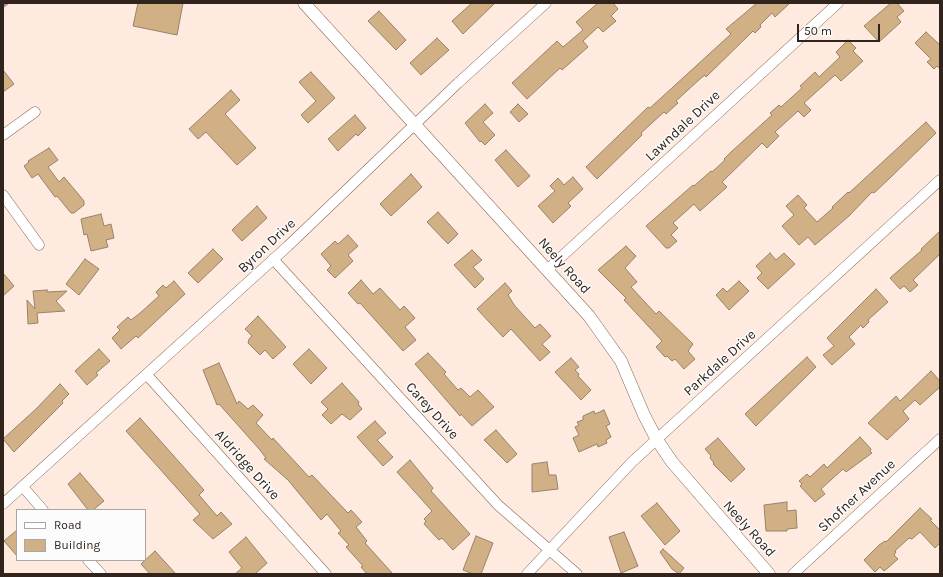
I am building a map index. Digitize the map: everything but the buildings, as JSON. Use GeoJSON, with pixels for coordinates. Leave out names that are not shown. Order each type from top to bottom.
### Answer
{"type":"FeatureCollection","features":[{"type":"Feature","properties":{"kind":"street","name":"Neely Road"},"geometry":{"type":"LineString","coordinates":[[304,3],[589,316],[614,349],[657,440],[684,478],[769,574]]}},
{"type":"Feature","properties":{"kind":"street","name":"Byron Drive"},"geometry":{"type":"LineString","coordinates":[[3,504],[273,260],[414,124],[546,3]]}},
{"type":"Feature","properties":{"kind":"street","name":"Lawndale Drive"},"geometry":{"type":"LineString","coordinates":[[547,270],[838,3]]}},
{"type":"Feature","properties":{"kind":"street"},"geometry":{"type":"LineString","coordinates":[[3,135],[35,112]]}},
{"type":"Feature","properties":{"kind":"street","name":"Parkdale Drive"},"geometry":{"type":"LineString","coordinates":[[527,574],[617,478],[940,180]]}},
{"type":"Feature","properties":{"kind":"street"},"geometry":{"type":"LineString","coordinates":[[3,195],[39,245]]}},
{"type":"Feature","properties":{"kind":"street","name":"Carey Drive"},"geometry":{"type":"LineString","coordinates":[[273,260],[498,505],[577,574]]}},
{"type":"Feature","properties":{"kind":"street","name":"Aldridge Drive"},"geometry":{"type":"LineString","coordinates":[[147,375],[326,574]]}},
{"type":"Feature","properties":{"kind":"street","name":"Shofner Avenue"},"geometry":{"type":"LineString","coordinates":[[793,574],[940,439]]}},
{"type":"Feature","properties":{"kind":"street"},"geometry":{"type":"LineString","coordinates":[[23,487],[42,509]]}},
{"type":"Feature","properties":{"kind":"street"},"geometry":{"type":"LineString","coordinates":[[89,561],[101,574]]}},
{"type":"Feature","properties":{"kind":"waterway"},"geometry":{"type":"LineString","coordinates":[[3,6],[7,3]]}}]}
